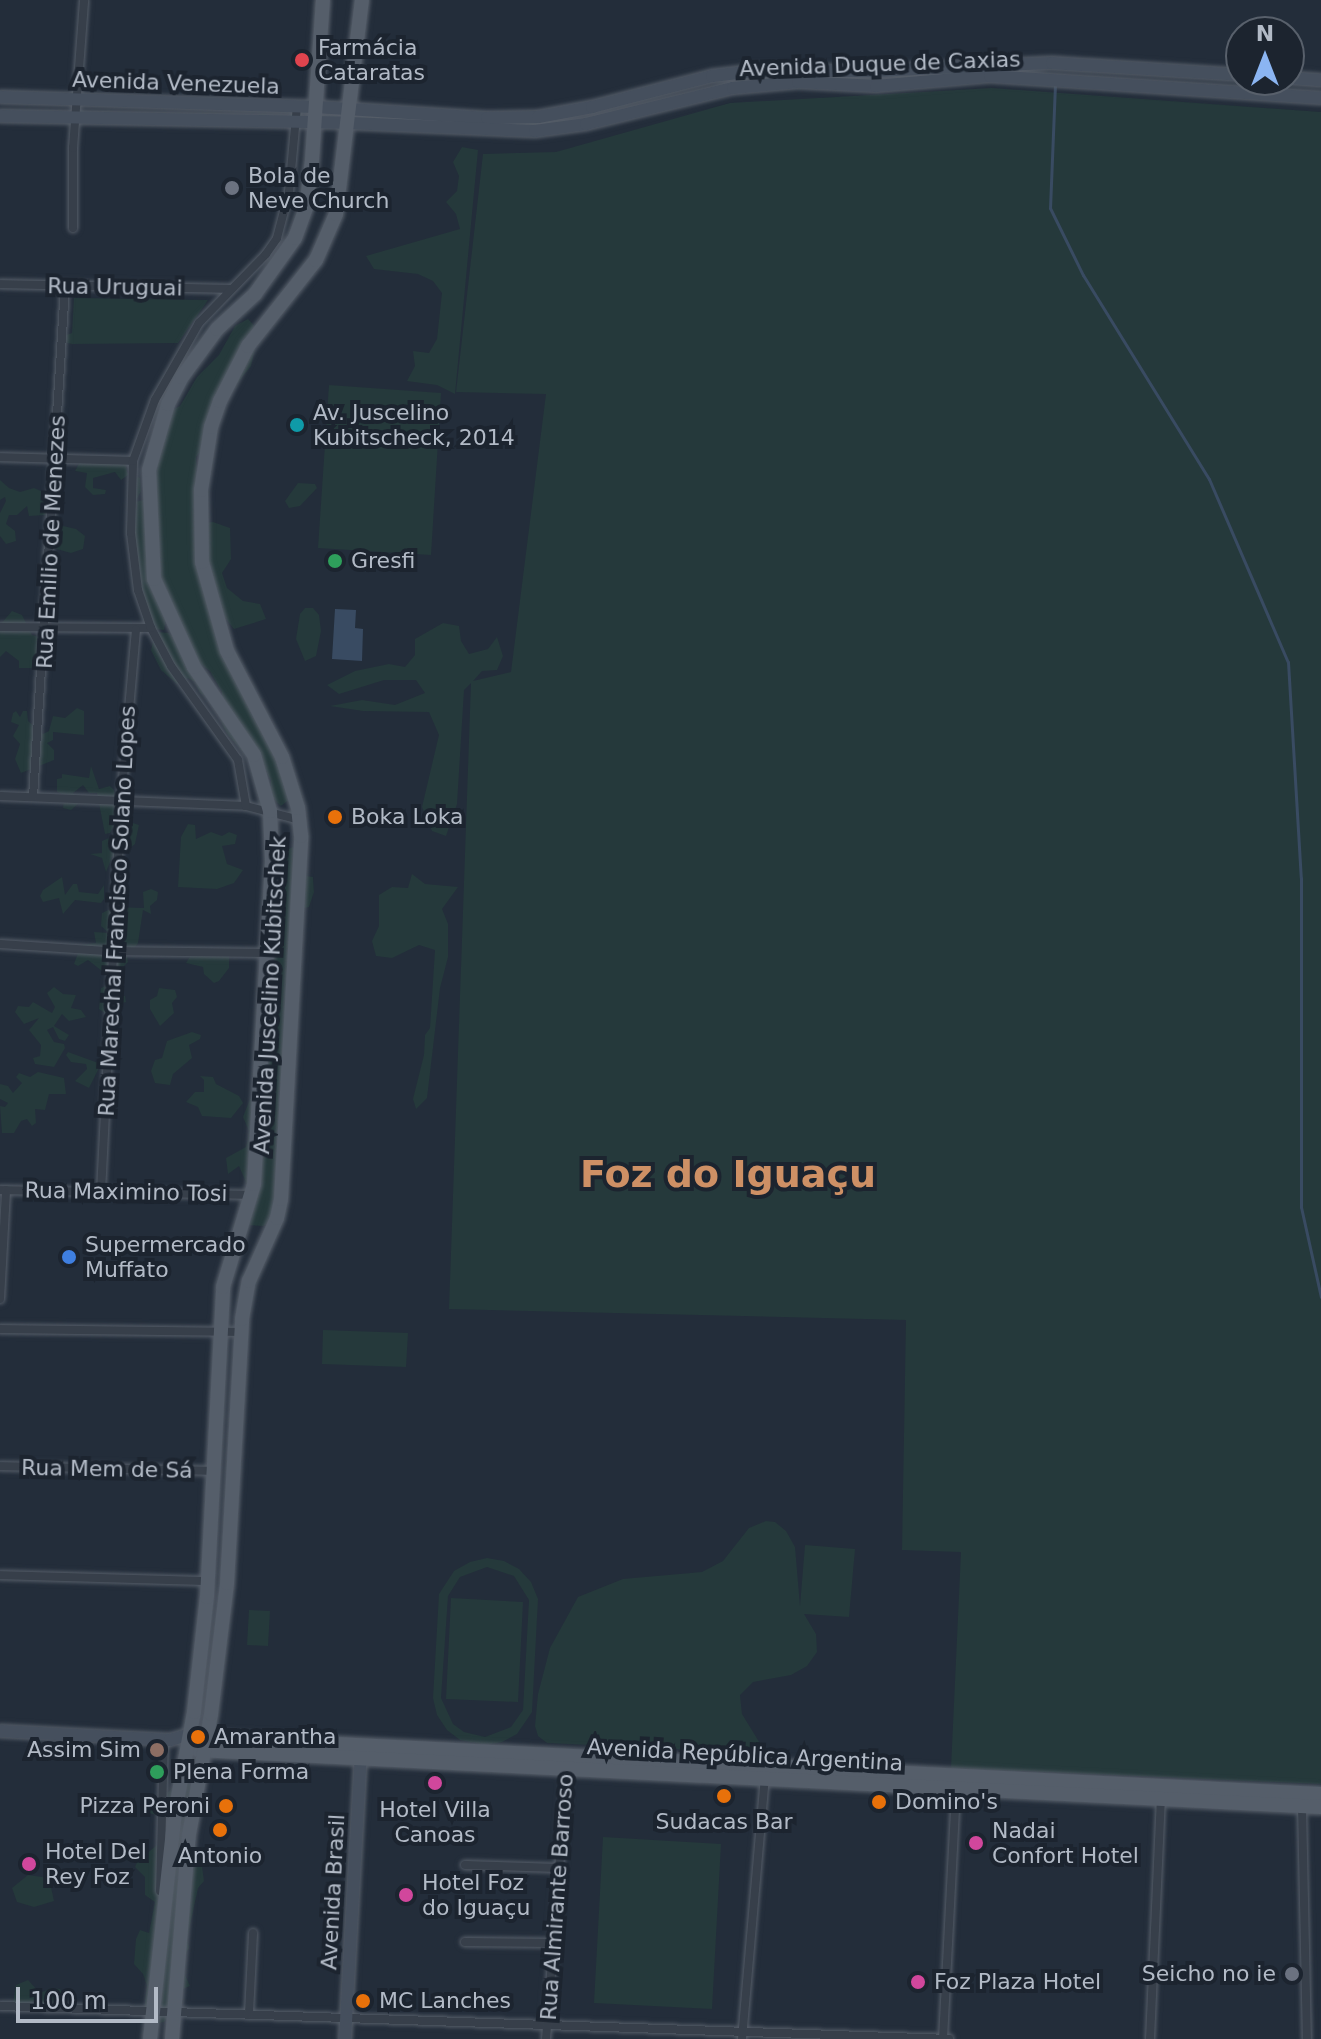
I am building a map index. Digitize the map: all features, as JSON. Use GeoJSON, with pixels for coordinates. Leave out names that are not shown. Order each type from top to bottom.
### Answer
{"type":"FeatureCollection","features":[{"type":"Feature","properties":{"kind":"main road","name":"Avenida Juscelino Kubitschek"},"geometry":{"type":"LineString","coordinates":[[150,2039],[160,1938],[187,1742],[194,1712],[208,1581],[219,1331],[229,1257],[252,1195],[272,861],[270,811],[254,755],[194,667],[154,579],[149,470],[163,416],[182,377],[217,329],[255,294],[295,238],[306,207],[317,107],[323,0]]}},
{"type":"Feature","properties":{"kind":"main road","name":"Avenida Juscelino Kubitschek"},"geometry":{"type":"LineString","coordinates":[[172,2039],[189,1834],[206,1744],[227,1583],[241,1332],[249,1281],[277,1218],[281,1199],[300,820],[282,757],[227,651],[202,562],[201,490],[211,427],[220,401],[248,346],[316,260],[336,214],[362,0]]}},
{"type":"Feature","properties":{"kind":"main road","name":"Avenida Duque de Caxias"},"geometry":{"type":"LineString","coordinates":[[350,116],[535,131],[586,124],[733,88],[798,82],[876,86],[1052,63],[1225,74]]}},
{"type":"Feature","properties":{"kind":"main road","name":"Avenida Duque de Caxias"},"geometry":{"type":"LineString","coordinates":[[990,70],[1321,98]]}},
{"type":"Feature","properties":{"kind":"main road","name":"Avenida Venezuela"},"geometry":{"type":"LineString","coordinates":[[0,97],[317,107],[350,116]]}},
{"type":"Feature","properties":{"kind":"main road","name":"Avenida Venezuela"},"geometry":{"type":"LineString","coordinates":[[0,116],[315,123],[350,116]]}},
{"type":"Feature","properties":{"kind":"main road"},"geometry":{"type":"LineString","coordinates":[[260,1078],[288,1084]]}},
{"type":"Feature","properties":{"kind":"main road","name":"Avenida República Argentina"},"geometry":{"type":"LineString","coordinates":[[0,1731],[362,1753],[1162,1792],[1321,1794]]}},
{"type":"Feature","properties":{"kind":"main road","name":"Avenida Brasil"},"geometry":{"type":"LineString","coordinates":[[345,2039],[362,1753]]}},
{"type":"Feature","properties":{"kind":"main road","name":"Avenida República Argentina"},"geometry":{"type":"LineString","coordinates":[[1162,1792],[1321,1807]]}},
{"type":"Feature","properties":{"kind":"street"},"geometry":{"type":"LineString","coordinates":[[73,228],[75,120],[84,0]]}},
{"type":"Feature","properties":{"kind":"street"},"geometry":{"type":"LineString","coordinates":[[246,806],[238,760],[171,666],[151,628],[134,568],[130,514],[133,461],[160,390],[199,323],[266,254],[277,238],[289,192],[297,106]]}},
{"type":"Feature","properties":{"kind":"street","name":"Rua Uruguai"},"geometry":{"type":"LineString","coordinates":[[0,284],[230,289]]}},
{"type":"Feature","properties":{"kind":"street","name":"Rua Emilio de Menezes"},"geometry":{"type":"LineString","coordinates":[[33,797],[65,287]]}},
{"type":"Feature","properties":{"kind":"street"},"geometry":{"type":"LineString","coordinates":[[0,457],[133,461]]}},
{"type":"Feature","properties":{"kind":"street"},"geometry":{"type":"LineString","coordinates":[[0,627],[151,628]]}},
{"type":"Feature","properties":{"kind":"street","name":"Rua Marechal Francisco Solano Lopes"},"geometry":{"type":"LineString","coordinates":[[101,1192],[121,801],[136,630]]}},
{"type":"Feature","properties":{"kind":"street"},"geometry":{"type":"LineString","coordinates":[[0,796],[246,806],[300,820]]}},
{"type":"Feature","properties":{"kind":"street"},"geometry":{"type":"LineString","coordinates":[[0,944],[113,951],[267,953]]}},
{"type":"Feature","properties":{"kind":"street"},"geometry":{"type":"LineString","coordinates":[[0,1299],[3,1190]]}},
{"type":"Feature","properties":{"kind":"street","name":"Rua Maximino Tosi"},"geometry":{"type":"LineString","coordinates":[[3,1190],[252,1195]]}},
{"type":"Feature","properties":{"kind":"street"},"geometry":{"type":"LineString","coordinates":[[0,1329],[241,1332]]}},
{"type":"Feature","properties":{"kind":"street","name":"Rua Mem de Sá"},"geometry":{"type":"LineString","coordinates":[[0,1466],[214,1471]]}},
{"type":"Feature","properties":{"kind":"street"},"geometry":{"type":"LineString","coordinates":[[0,1575],[208,1581]]}},
{"type":"Feature","properties":{"kind":"street","name":"Avenida Juscelino Kubitschek"},"geometry":{"type":"LineString","coordinates":[[160,1938],[167,1740]]}},
{"type":"Feature","properties":{"kind":"street","name":"Rua Almirante Barroso"},"geometry":{"type":"LineString","coordinates":[[546,2039],[567,1761]]}},
{"type":"Feature","properties":{"kind":"street"},"geometry":{"type":"LineString","coordinates":[[742,2036],[765,1772]]}},
{"type":"Feature","properties":{"kind":"street"},"geometry":{"type":"LineString","coordinates":[[943,2039],[956,1782]]}},
{"type":"Feature","properties":{"kind":"street"},"geometry":{"type":"LineString","coordinates":[[1150,2039],[1162,1792]]}},
{"type":"Feature","properties":{"kind":"street"},"geometry":{"type":"LineString","coordinates":[[1302,1806],[1307,2039]]}},
{"type":"Feature","properties":{"kind":"street"},"geometry":{"type":"LineString","coordinates":[[465,1865],[558,1868]]}},
{"type":"Feature","properties":{"kind":"street"},"geometry":{"type":"LineString","coordinates":[[249,2013],[253,1933]]}},
{"type":"Feature","properties":{"kind":"street"},"geometry":{"type":"LineString","coordinates":[[465,1942],[553,1943]]}},
{"type":"Feature","properties":{"kind":"street"},"geometry":{"type":"LineString","coordinates":[[0,2006],[547,2022],[742,2036],[949,2039]]}},
{"type":"Feature","properties":{"kind":"green space"},"geometry":{"type":"Polygon","coordinates":[[[992,88],[1321,112],[1321,1784],[951,1768],[961,1552],[902,1550],[906,1320],[449,1309],[471,683],[464,690],[457,804],[446,836],[432,831],[422,807],[439,735],[429,712],[363,711],[330,706],[362,700],[395,705],[425,693],[416,680],[384,680],[339,694],[327,685],[355,671],[389,664],[405,667],[415,655],[415,639],[443,623],[459,626],[461,641],[469,654],[488,649],[497,637],[503,656],[497,670],[482,671],[473,681],[511,672],[546,394],[456,392],[483,154],[556,152],[730,103],[992,88]]]}},
{"type":"Feature","properties":{"kind":"green space"},"geometry":{"type":"Polygon","coordinates":[[[462,147],[478,150],[455,394],[437,385],[407,381],[415,366],[413,351],[429,353],[437,339],[442,293],[433,281],[418,274],[374,269],[366,256],[460,229],[456,214],[446,202],[457,191],[459,176],[453,162],[462,147]]]}},
{"type":"Feature","properties":{"kind":"green space"},"geometry":{"type":"Polygon","coordinates":[[[74,298],[208,300],[178,343],[72,344],[64,342],[64,336],[72,333],[74,298]]]}},
{"type":"Feature","properties":{"kind":"green space"},"geometry":{"type":"Polygon","coordinates":[[[248,319],[259,331],[251,366],[232,390],[206,445],[196,457],[200,523],[213,522],[230,528],[231,559],[222,573],[227,588],[243,601],[260,604],[266,619],[234,629],[214,604],[291,798],[281,806],[271,797],[271,781],[257,752],[252,749],[243,752],[227,734],[221,721],[222,692],[210,671],[198,662],[166,619],[164,630],[155,629],[138,578],[133,509],[137,510],[137,504],[132,502],[136,477],[140,478],[141,491],[135,502],[144,500],[170,411],[180,406],[197,377],[219,355],[235,326],[248,319]]]}},
{"type":"Feature","properties":{"kind":"green space"},"geometry":{"type":"Polygon","coordinates":[[[329,385],[441,393],[431,555],[318,548],[329,385]]]}},
{"type":"Feature","properties":{"kind":"green space"},"geometry":{"type":"Polygon","coordinates":[[[80,462],[125,463],[128,475],[121,480],[115,472],[93,478],[93,488],[106,490],[105,494],[93,495],[85,487],[87,473],[75,471],[80,462]]]}},
{"type":"Feature","properties":{"kind":"green space"},"geometry":{"type":"Polygon","coordinates":[[[0,480],[20,492],[34,488],[50,495],[49,512],[45,515],[29,516],[27,506],[17,515],[9,515],[6,524],[15,531],[16,541],[6,544],[0,536],[0,513],[6,501],[5,497],[0,500],[0,480]]]}},
{"type":"Feature","properties":{"kind":"green space"},"geometry":{"type":"Polygon","coordinates":[[[298,483],[315,484],[317,488],[300,506],[289,508],[285,501],[298,483]]]}},
{"type":"Feature","properties":{"kind":"green space"},"geometry":{"type":"Polygon","coordinates":[[[63,526],[76,529],[85,536],[83,549],[71,553],[53,548],[54,532],[63,526]]]}},
{"type":"Feature","properties":{"kind":"green space"},"geometry":{"type":"Polygon","coordinates":[[[305,608],[313,608],[319,615],[321,631],[316,656],[305,661],[296,639],[300,614],[305,608]]]}},
{"type":"Feature","properties":{"kind":"green space"},"geometry":{"type":"Polygon","coordinates":[[[12,611],[22,615],[32,635],[39,637],[45,632],[55,641],[51,654],[37,668],[19,668],[19,661],[6,651],[0,657],[0,625],[12,611]]]}},
{"type":"Feature","properties":{"kind":"green space"},"geometry":{"type":"Polygon","coordinates":[[[156,632],[169,633],[175,639],[212,700],[200,693],[195,682],[188,678],[177,684],[161,670],[151,650],[156,632]]]}},
{"type":"Feature","properties":{"kind":"green space"},"geometry":{"type":"Polygon","coordinates":[[[77,708],[84,711],[84,735],[53,732],[53,740],[47,743],[54,750],[54,760],[21,773],[15,759],[20,744],[13,736],[19,725],[11,722],[13,713],[16,711],[20,717],[23,711],[27,711],[28,721],[43,734],[49,731],[53,716],[65,718],[77,708]]]}},
{"type":"Feature","properties":{"kind":"green space"},"geometry":{"type":"Polygon","coordinates":[[[91,766],[99,789],[110,786],[114,790],[118,818],[110,833],[105,834],[97,793],[89,793],[83,785],[73,793],[80,802],[71,810],[63,808],[65,795],[57,792],[57,779],[62,778],[62,774],[89,778],[91,766]]]}},
{"type":"Feature","properties":{"kind":"green space"},"geometry":{"type":"Polygon","coordinates":[[[124,824],[139,825],[135,844],[123,854],[112,857],[106,872],[102,858],[90,854],[102,853],[102,841],[116,835],[124,824]]]}},
{"type":"Feature","properties":{"kind":"green space"},"geometry":{"type":"Polygon","coordinates":[[[188,824],[195,825],[196,839],[211,832],[222,836],[229,832],[237,835],[235,844],[222,846],[227,864],[243,870],[234,883],[217,889],[178,887],[181,837],[188,824]]]}},
{"type":"Feature","properties":{"kind":"green space"},"geometry":{"type":"Polygon","coordinates":[[[293,847],[301,861],[300,875],[313,877],[314,892],[309,907],[297,910],[285,1064],[279,1094],[279,1218],[263,1226],[246,1225],[249,1189],[239,1166],[228,1174],[226,1158],[246,1147],[248,1140],[249,1131],[243,1117],[250,1099],[255,1097],[278,854],[293,847]]]}},
{"type":"Feature","properties":{"kind":"green space"},"geometry":{"type":"Polygon","coordinates":[[[412,874],[425,884],[458,887],[442,909],[448,924],[448,957],[440,988],[427,1098],[416,1109],[413,1099],[424,1055],[425,1035],[430,1028],[435,950],[419,945],[392,958],[376,956],[372,941],[379,926],[379,895],[392,887],[408,888],[412,874]]]}},
{"type":"Feature","properties":{"kind":"green space"},"geometry":{"type":"Polygon","coordinates":[[[62,877],[65,895],[73,884],[77,884],[79,892],[98,894],[104,885],[104,899],[101,903],[75,900],[63,914],[59,898],[43,902],[40,896],[43,890],[62,877]]]}},
{"type":"Feature","properties":{"kind":"green space"},"geometry":{"type":"Polygon","coordinates":[[[151,889],[158,892],[157,900],[150,906],[151,914],[143,910],[138,943],[133,950],[106,950],[112,962],[108,970],[102,971],[88,960],[78,966],[74,964],[81,945],[96,943],[94,932],[109,933],[101,926],[102,913],[115,907],[144,908],[143,892],[151,889]]]}},
{"type":"Feature","properties":{"kind":"green space"},"geometry":{"type":"Polygon","coordinates":[[[194,950],[229,951],[229,968],[219,981],[214,983],[204,974],[203,967],[186,963],[194,950]]]}},
{"type":"Feature","properties":{"kind":"green space"},"geometry":{"type":"Polygon","coordinates":[[[116,956],[127,957],[128,962],[121,969],[119,983],[116,984],[116,996],[125,996],[126,1002],[114,1005],[110,1015],[99,1009],[101,988],[110,984],[116,956]]]}},
{"type":"Feature","properties":{"kind":"green space"},"geometry":{"type":"Polygon","coordinates":[[[54,987],[63,994],[76,995],[71,1008],[81,1010],[86,1017],[69,1021],[62,1014],[54,1026],[69,1035],[65,1041],[59,1039],[53,1027],[47,1030],[54,1042],[64,1044],[65,1048],[54,1067],[35,1064],[33,1058],[40,1056],[41,1045],[29,1030],[39,1018],[24,1024],[15,1012],[18,1006],[29,1007],[33,1002],[52,1013],[55,1007],[47,993],[54,987]]]}},
{"type":"Feature","properties":{"kind":"green space"},"geometry":{"type":"Polygon","coordinates":[[[159,988],[175,990],[177,997],[172,1003],[174,1013],[160,1026],[150,1009],[150,1000],[157,996],[159,988]]]}},
{"type":"Feature","properties":{"kind":"green space"},"geometry":{"type":"Polygon","coordinates":[[[192,1032],[201,1035],[200,1039],[189,1045],[192,1058],[173,1074],[170,1085],[155,1083],[151,1071],[155,1060],[162,1058],[167,1041],[192,1032]]]}},
{"type":"Feature","properties":{"kind":"green space"},"geometry":{"type":"Polygon","coordinates":[[[68,1052],[101,1064],[89,1088],[75,1081],[87,1069],[86,1064],[71,1062],[66,1055],[68,1052]]]}},
{"type":"Feature","properties":{"kind":"green space"},"geometry":{"type":"Polygon","coordinates":[[[38,1072],[64,1078],[66,1094],[49,1094],[45,1110],[35,1109],[36,1123],[32,1126],[27,1119],[21,1121],[14,1133],[2,1133],[0,1106],[5,1107],[8,1103],[0,1099],[0,1084],[8,1086],[13,1093],[22,1083],[16,1077],[19,1073],[30,1077],[38,1072]]]}},
{"type":"Feature","properties":{"kind":"green space"},"geometry":{"type":"Polygon","coordinates":[[[200,1076],[213,1077],[216,1084],[239,1096],[243,1103],[231,1118],[202,1116],[198,1107],[186,1102],[195,1092],[204,1092],[204,1080],[200,1076]]]}},
{"type":"Feature","properties":{"kind":"green space"},"geometry":{"type":"Polygon","coordinates":[[[323,1330],[408,1333],[406,1367],[322,1364],[323,1330]]]}},
{"type":"Feature","properties":{"kind":"green space"},"geometry":{"type":"Polygon","coordinates":[[[766,1521],[775,1522],[786,1531],[795,1547],[800,1606],[805,1545],[855,1549],[849,1617],[804,1614],[816,1634],[817,1652],[807,1666],[791,1675],[753,1682],[740,1695],[742,1714],[761,1745],[758,1753],[547,1743],[538,1736],[535,1726],[538,1694],[550,1648],[578,1597],[623,1579],[702,1572],[723,1561],[749,1528],[766,1521]]]}},
{"type":"Feature","properties":{"kind":"green space"},"geometry":{"type":"Polygon","coordinates":[[[487,1558],[504,1561],[519,1569],[531,1582],[538,1599],[532,1712],[517,1734],[502,1742],[486,1745],[460,1740],[447,1730],[437,1715],[433,1698],[439,1594],[454,1571],[470,1562],[487,1558]],[[487,1567],[460,1577],[448,1596],[441,1698],[453,1724],[464,1732],[485,1737],[511,1727],[523,1710],[529,1600],[514,1576],[487,1567]]]}},
{"type":"Feature","properties":{"kind":"green space"},"geometry":{"type":"Polygon","coordinates":[[[451,1598],[523,1602],[518,1702],[446,1699],[451,1598]]]}},
{"type":"Feature","properties":{"kind":"green space"},"geometry":{"type":"Polygon","coordinates":[[[249,1610],[270,1611],[268,1646],[247,1645],[249,1610]]]}},
{"type":"Feature","properties":{"kind":"green space"},"geometry":{"type":"Polygon","coordinates":[[[179,1782],[190,1784],[195,1793],[192,1842],[200,1852],[204,1881],[198,1888],[187,1939],[189,1948],[184,1956],[184,1973],[190,1986],[178,1991],[177,2006],[164,2022],[158,2023],[144,2010],[147,1986],[143,1974],[134,1964],[136,1939],[140,1930],[149,1933],[155,1902],[145,1895],[145,1877],[135,1867],[138,1860],[160,1843],[160,1816],[149,1813],[147,1804],[159,1801],[179,1782]]]}},
{"type":"Feature","properties":{"kind":"green space"},"geometry":{"type":"Polygon","coordinates":[[[603,1837],[721,1844],[712,2009],[594,2003],[603,1837]]]}},
{"type":"Feature","properties":{"kind":"green space"},"geometry":{"type":"Polygon","coordinates":[[[28,1875],[49,1878],[54,1901],[34,1907],[17,1902],[12,1888],[28,1875]]]}},
{"type":"Feature","properties":{"kind":"green space"},"geometry":{"type":"Polygon","coordinates":[[[28,1980],[40,1993],[51,1988],[60,1989],[64,1995],[58,2003],[51,2005],[33,2001],[30,2005],[13,2003],[16,1985],[28,1980]]]}},
{"type":"Feature","properties":{"kind":"water"},"geometry":{"type":"Polygon","coordinates":[[[335,609],[356,610],[355,628],[363,629],[362,661],[332,659],[335,609]]]}},
{"type":"Feature","properties":{"kind":"waterway"},"geometry":{"type":"LineString","coordinates":[[1055,84],[1050,208],[1083,275],[1209,479],[1288,662],[1301,878],[1301,1207],[1321,1297]]}},
{"type":"Feature","properties":{"kind":"place","name":"Farmácia Cataratas"},"geometry":{"type":"Point","coordinates":[302,60]}},
{"type":"Feature","properties":{"kind":"place","name":"Bola de Neve Church"},"geometry":{"type":"Point","coordinates":[232,188]}},
{"type":"Feature","properties":{"kind":"place","name":"Av. Juscelino Kubitscheck, 2014"},"geometry":{"type":"Point","coordinates":[297,425]}},
{"type":"Feature","properties":{"kind":"place","name":"Gresfi"},"geometry":{"type":"Point","coordinates":[335,561]}},
{"type":"Feature","properties":{"kind":"place","name":"Boka Loka"},"geometry":{"type":"Point","coordinates":[335,817]}},
{"type":"Feature","properties":{"kind":"place","name":"Supermercado Muffato"},"geometry":{"type":"Point","coordinates":[69,1257]}},
{"type":"Feature","properties":{"kind":"place","name":"Amarantha"},"geometry":{"type":"Point","coordinates":[198,1737]}},
{"type":"Feature","properties":{"kind":"place","name":"Assim Sim"},"geometry":{"type":"Point","coordinates":[157,1750]}},
{"type":"Feature","properties":{"kind":"place","name":"Plena Forma"},"geometry":{"type":"Point","coordinates":[157,1772]}},
{"type":"Feature","properties":{"kind":"place","name":"Hotel Villa Canoas"},"geometry":{"type":"Point","coordinates":[435,1783]}},
{"type":"Feature","properties":{"kind":"place","name":"Sudacas Bar"},"geometry":{"type":"Point","coordinates":[724,1796]}},
{"type":"Feature","properties":{"kind":"place","name":"Domino's"},"geometry":{"type":"Point","coordinates":[879,1802]}},
{"type":"Feature","properties":{"kind":"place","name":"Pizza Peroni"},"geometry":{"type":"Point","coordinates":[226,1806]}},
{"type":"Feature","properties":{"kind":"place","name":"Antonio"},"geometry":{"type":"Point","coordinates":[220,1830]}},
{"type":"Feature","properties":{"kind":"place","name":"Nadai Confort Hotel"},"geometry":{"type":"Point","coordinates":[976,1843]}},
{"type":"Feature","properties":{"kind":"place","name":"Hotel Del Rey Foz"},"geometry":{"type":"Point","coordinates":[29,1864]}},
{"type":"Feature","properties":{"kind":"place","name":"Hotel Foz do Iguaçu"},"geometry":{"type":"Point","coordinates":[406,1895]}},
{"type":"Feature","properties":{"kind":"place","name":"Seicho no ie"},"geometry":{"type":"Point","coordinates":[1292,1974]}},
{"type":"Feature","properties":{"kind":"place","name":"Foz Plaza Hotel"},"geometry":{"type":"Point","coordinates":[918,1982]}},
{"type":"Feature","properties":{"kind":"place","name":"MC Lanches"},"geometry":{"type":"Point","coordinates":[363,2001]}},
{"type":"Feature","properties":{"kind":"district","name":"Foz do Iguaçu"},"geometry":{"type":"Point","coordinates":[728,1175]}}]}
